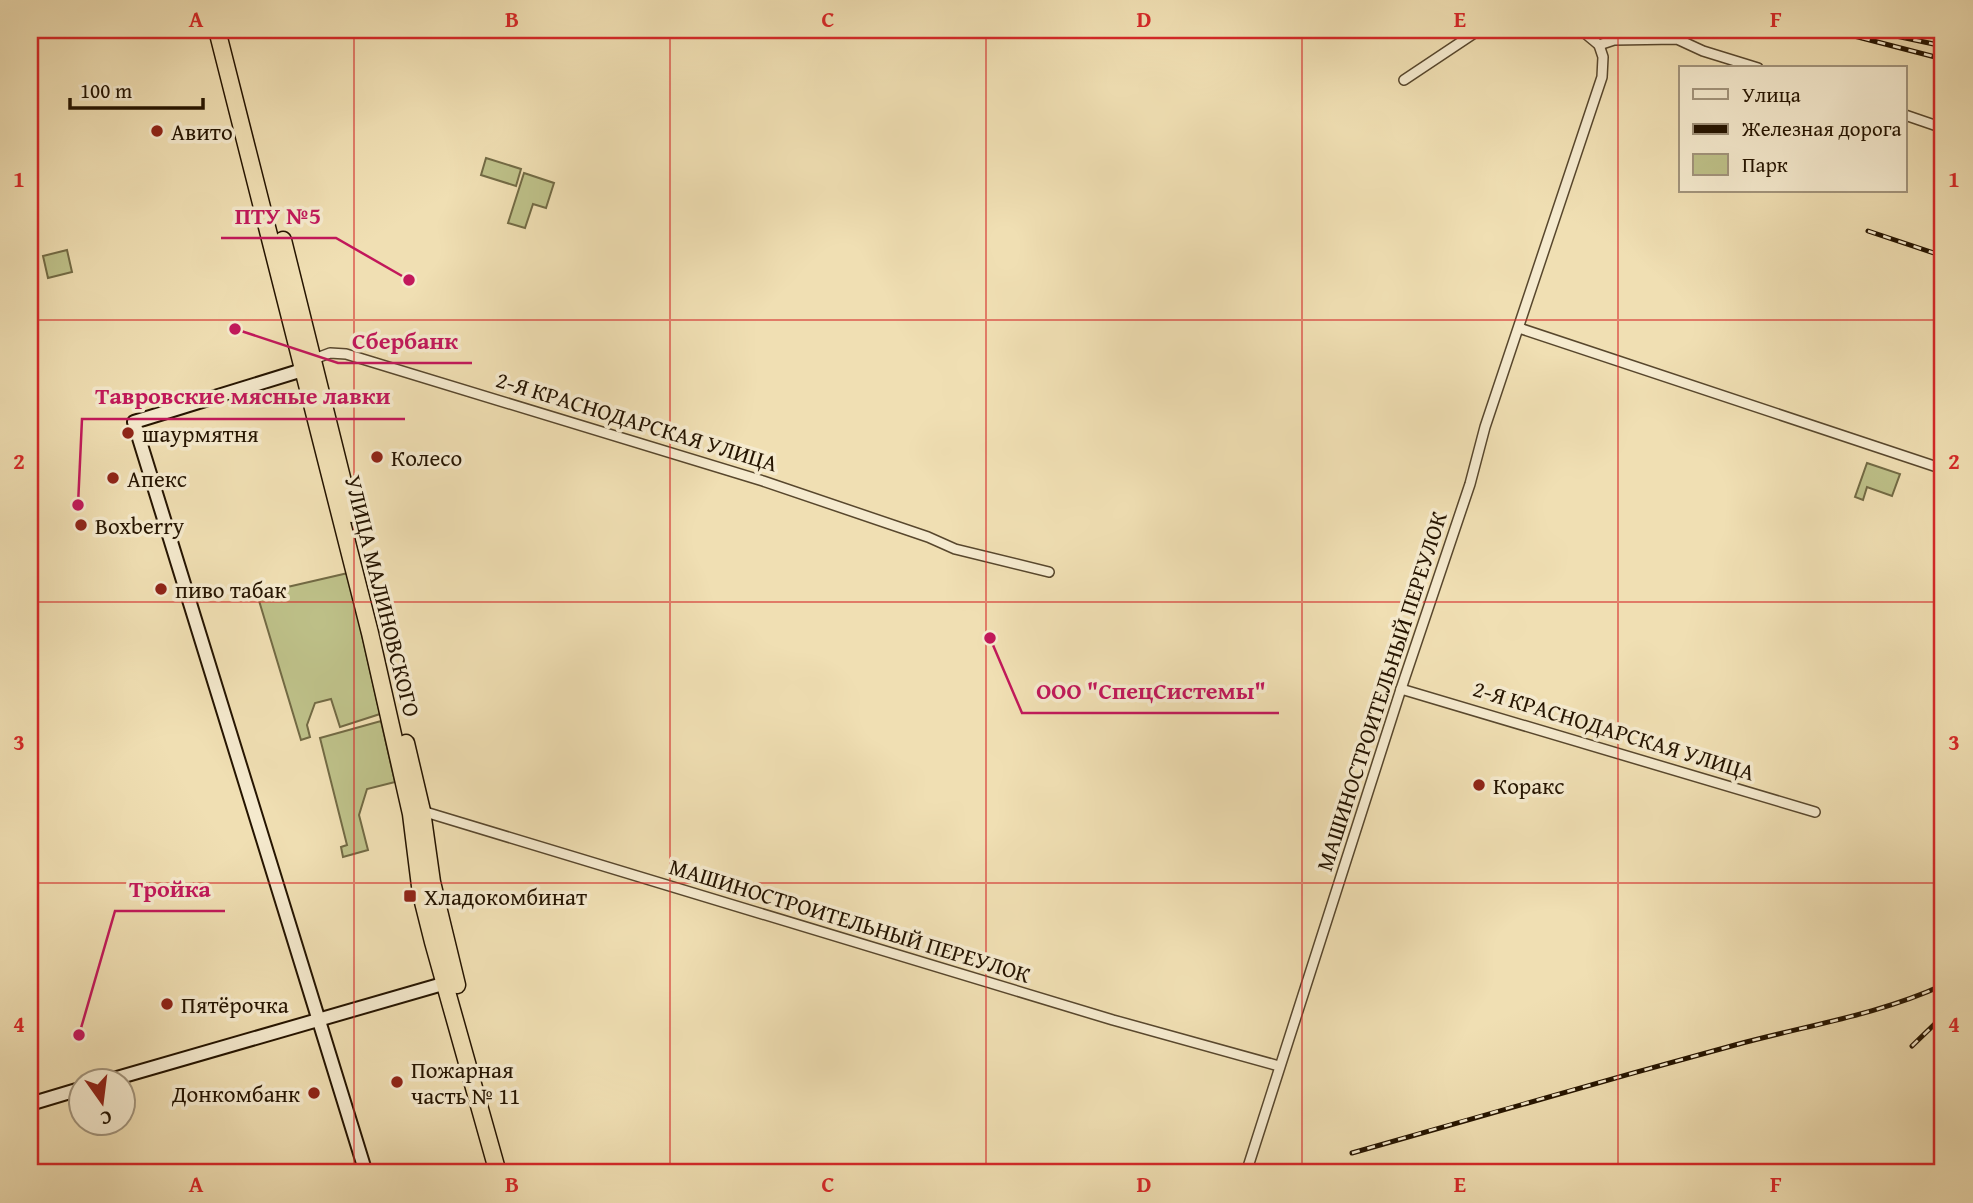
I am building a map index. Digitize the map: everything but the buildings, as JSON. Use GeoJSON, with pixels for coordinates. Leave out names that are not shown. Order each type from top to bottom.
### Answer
{"type":"FeatureCollection","features":[{"type":"Feature","properties":{"kind":"highway","name":"УЛИЦА МАЛИНОВСКОГО"},"geometry":{"type":"LineString","coordinates":[[217,30],[309,363]]}},
{"type":"Feature","properties":{"kind":"highway","name":"УЛИЦА МАЛИНОВСКОГО"},"geometry":{"type":"LineString","coordinates":[[227,30],[417,813],[421,894],[451,982],[508,1173]]}},
{"type":"Feature","properties":{"kind":"highway","name":"УЛИЦА МАЛИНОВСКОГО"},"geometry":{"type":"LineString","coordinates":[[451,982],[498,1173]]}},
{"type":"Feature","properties":{"kind":"street"},"geometry":{"type":"LineString","coordinates":[[1404,80],[1479,30]]}},
{"type":"Feature","properties":{"kind":"street"},"geometry":{"type":"LineString","coordinates":[[1581,30],[1599,45],[1614,40],[1677,39],[1703,51],[1752,66]]}},
{"type":"Feature","properties":{"kind":"street","name":"МАШИНОСТРОИТЕЛЬНЫЙ ПЕРЕУЛОК"},"geometry":{"type":"LineString","coordinates":[[1245,1173],[1602,77],[1603,57],[1599,45]]}},
{"type":"Feature","properties":{"kind":"street"},"geometry":{"type":"LineString","coordinates":[[1906,115],[1943,128]]}},
{"type":"Feature","properties":{"kind":"street"},"geometry":{"type":"LineString","coordinates":[[1519,328],[1943,469]]}},
{"type":"Feature","properties":{"kind":"street","name":"2-Я КРАСНОДАРСКАЯ УЛИЦА"},"geometry":{"type":"LineString","coordinates":[[319,1020],[134,422],[309,363],[330,353],[346,354],[763,481],[928,537],[955,549],[1049,572]]}},
{"type":"Feature","properties":{"kind":"street","name":"2-Я КРАСНОДАРСКАЯ УЛИЦА"},"geometry":{"type":"LineString","coordinates":[[1401,689],[1815,812]]}},
{"type":"Feature","properties":{"kind":"street","name":"МАШИНОСТРОИТЕЛЬНЫЙ ПЕРЕУЛОК"},"geometry":{"type":"LineString","coordinates":[[417,813],[1087,1012],[1279,1066]]}},
{"type":"Feature","properties":{"kind":"street"},"geometry":{"type":"LineString","coordinates":[[136,1073],[451,982]]}},
{"type":"Feature","properties":{"kind":"street"},"geometry":{"type":"LineString","coordinates":[[319,1020],[366,1173]]}},
{"type":"Feature","properties":{"kind":"street"},"geometry":{"type":"LineString","coordinates":[[30,1104],[66,1093]]}},
{"type":"Feature","properties":{"kind":"green space"},"geometry":{"type":"Polygon","coordinates":[[[486,158],[521,169],[516,186],[481,175],[486,158]]]}},
{"type":"Feature","properties":{"kind":"green space"},"geometry":{"type":"Polygon","coordinates":[[[524,173],[554,183],[546,208],[533,204],[525,228],[508,223],[524,173]]]}},
{"type":"Feature","properties":{"kind":"green space"},"geometry":{"type":"Polygon","coordinates":[[[67,250],[72,272],[48,278],[43,256],[67,250]]]}},
{"type":"Feature","properties":{"kind":"green space"},"geometry":{"type":"Polygon","coordinates":[[[1867,463],[1900,474],[1892,496],[1867,487],[1863,500],[1855,497],[1867,463]]]}},
{"type":"Feature","properties":{"kind":"green space"},"geometry":{"type":"Polygon","coordinates":[[[348,573],[380,714],[340,727],[331,699],[315,703],[307,725],[310,737],[301,740],[257,594],[348,573]]]}},
{"type":"Feature","properties":{"kind":"green space"},"geometry":{"type":"Polygon","coordinates":[[[381,721],[395,782],[367,789],[359,815],[368,850],[343,857],[341,847],[347,845],[320,738],[381,721]]]}},
{"type":"Feature","properties":{"kind":"railway"},"geometry":{"type":"LineString","coordinates":[[1739,30],[1749,36]]}},
{"type":"Feature","properties":{"kind":"railway"},"geometry":{"type":"LineString","coordinates":[[1772,30],[1792,36]]}},
{"type":"Feature","properties":{"kind":"railway"},"geometry":{"type":"LineString","coordinates":[[1831,30],[1943,59]]}},
{"type":"Feature","properties":{"kind":"railway"},"geometry":{"type":"LineString","coordinates":[[1882,33],[1943,46]]}},
{"type":"Feature","properties":{"kind":"railway"},"geometry":{"type":"LineString","coordinates":[[1868,231],[1943,256]]}},
{"type":"Feature","properties":{"kind":"railway"},"geometry":{"type":"LineString","coordinates":[[1352,1153],[1735,1045],[1867,1012],[1943,985]]}},
{"type":"Feature","properties":{"kind":"railway"},"geometry":{"type":"LineString","coordinates":[[1912,1046],[1943,1016]]}},
{"type":"Feature","properties":{"kind":"place","name":"Авито"},"geometry":{"type":"Point","coordinates":[157,131]}},
{"type":"Feature","properties":{"kind":"place","name":"ПТУ №5"},"geometry":{"type":"Point","coordinates":[409,280]}},
{"type":"Feature","properties":{"kind":"place","name":"Сбербанк"},"geometry":{"type":"Point","coordinates":[235,329]}},
{"type":"Feature","properties":{"kind":"place","name":"шаурмятня"},"geometry":{"type":"Point","coordinates":[128,433]}},
{"type":"Feature","properties":{"kind":"place","name":"Колесо"},"geometry":{"type":"Point","coordinates":[377,457]}},
{"type":"Feature","properties":{"kind":"place","name":"Апекс"},"geometry":{"type":"Point","coordinates":[113,478]}},
{"type":"Feature","properties":{"kind":"place","name":"Тавровские мясные лавки"},"geometry":{"type":"Point","coordinates":[78,505]}},
{"type":"Feature","properties":{"kind":"place","name":"Boxberry"},"geometry":{"type":"Point","coordinates":[81,525]}},
{"type":"Feature","properties":{"kind":"place","name":"пиво табак"},"geometry":{"type":"Point","coordinates":[161,589]}},
{"type":"Feature","properties":{"kind":"place","name":"ООО \"СпецСистемы\""},"geometry":{"type":"Point","coordinates":[990,638]}},
{"type":"Feature","properties":{"kind":"place","name":"Коракс"},"geometry":{"type":"Point","coordinates":[1479,785]}},
{"type":"Feature","properties":{"kind":"place","name":"Хладокомбинат"},"geometry":{"type":"Point","coordinates":[410,896]}},
{"type":"Feature","properties":{"kind":"place","name":"Пятёрочка"},"geometry":{"type":"Point","coordinates":[167,1004]}},
{"type":"Feature","properties":{"kind":"place","name":"Тройка"},"geometry":{"type":"Point","coordinates":[79,1035]}},
{"type":"Feature","properties":{"kind":"place","name":"Пожарная часть № 11"},"geometry":{"type":"Point","coordinates":[397,1082]}},
{"type":"Feature","properties":{"kind":"place","name":"Донкомбанк"},"geometry":{"type":"Point","coordinates":[314,1093]}}]}
